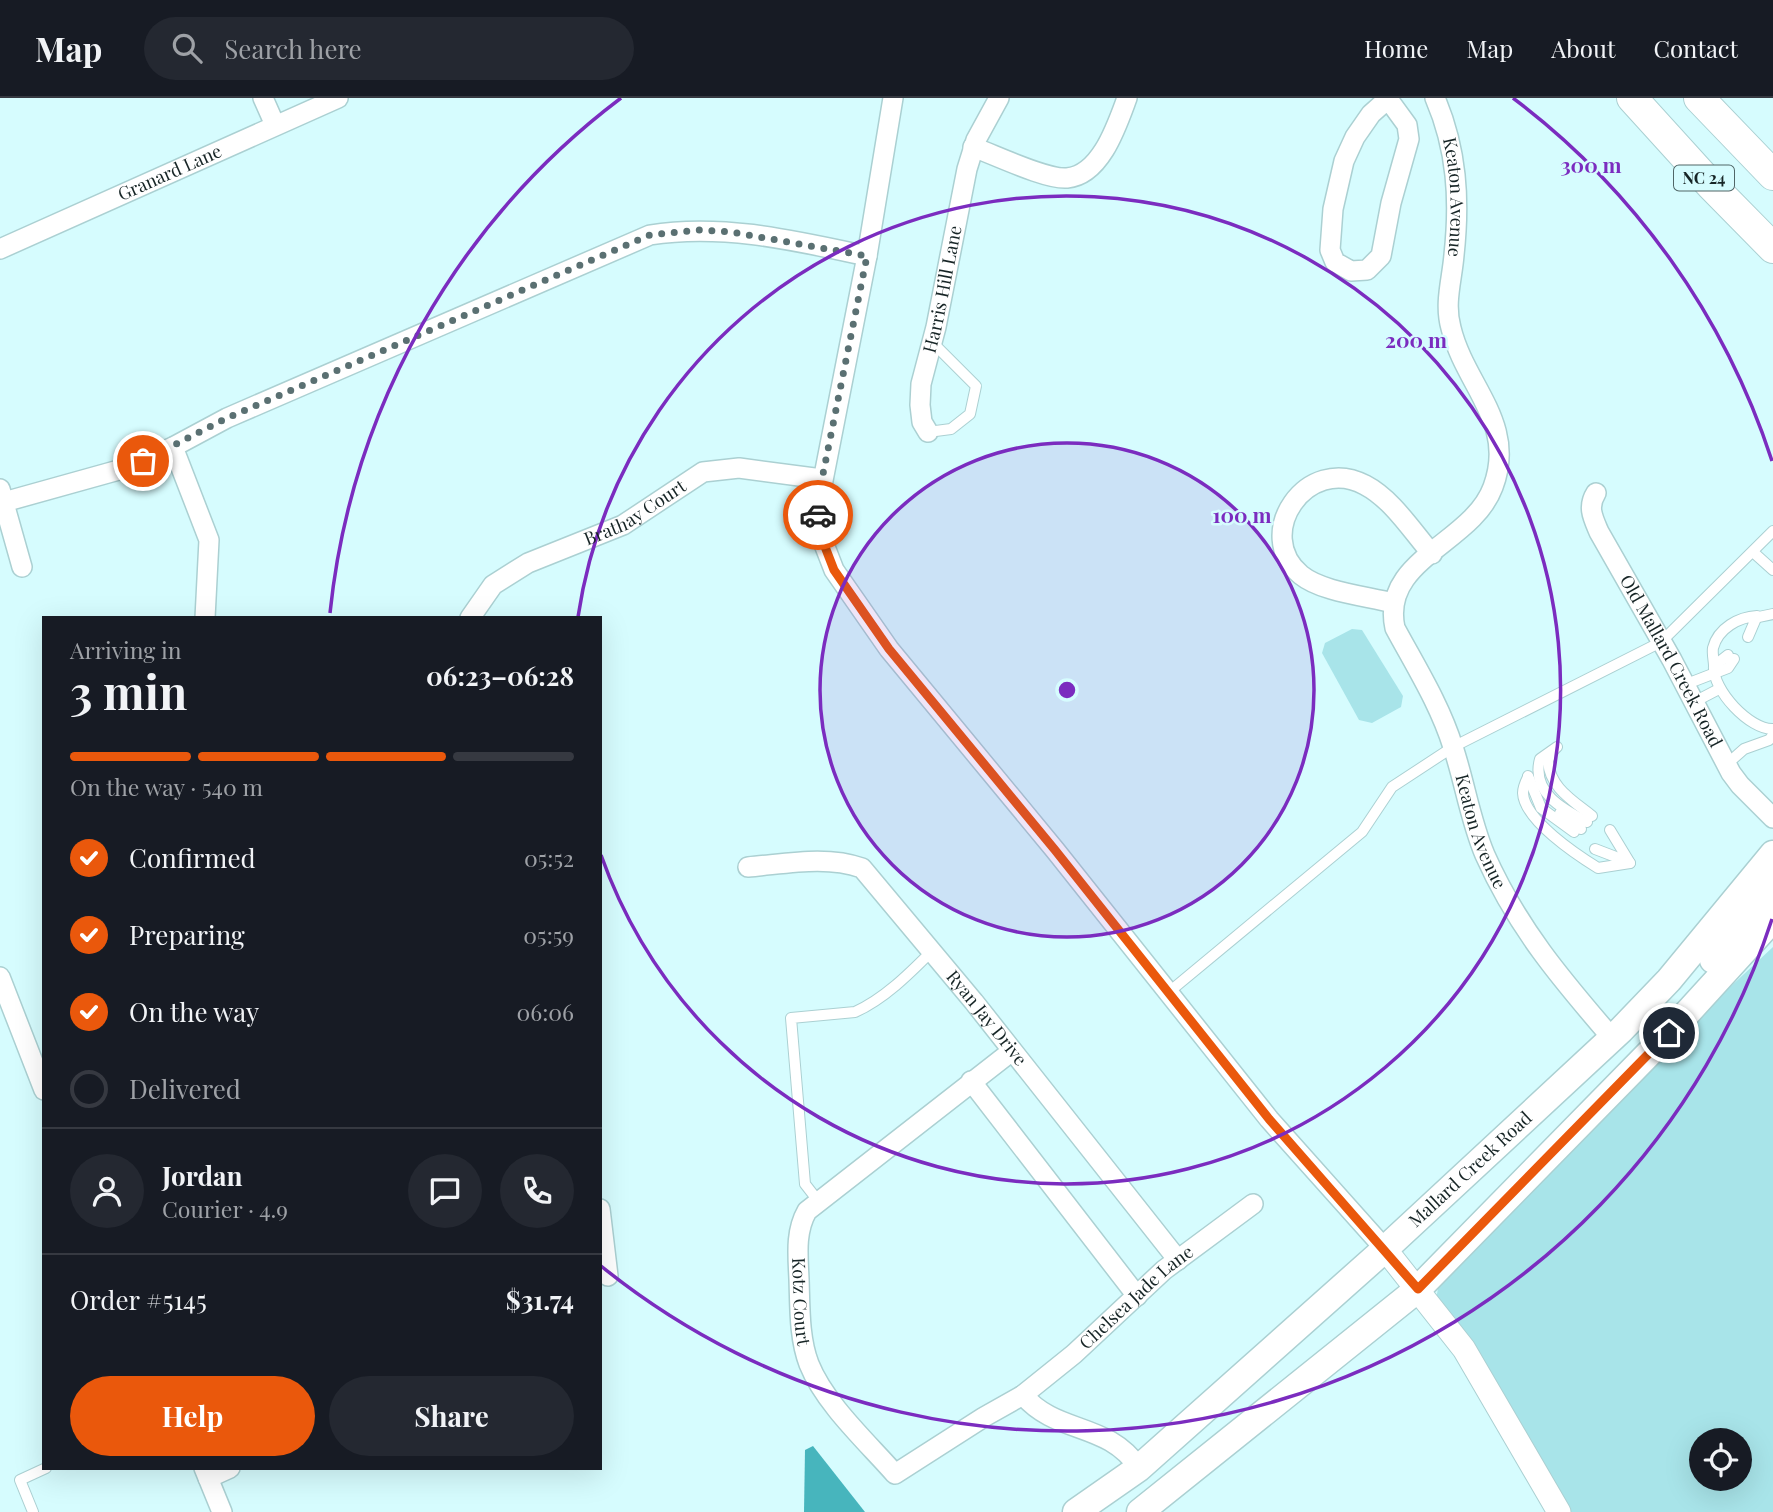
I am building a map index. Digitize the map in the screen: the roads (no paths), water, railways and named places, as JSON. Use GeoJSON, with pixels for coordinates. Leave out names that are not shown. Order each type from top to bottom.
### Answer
{"type":"FeatureCollection","features":[{"type":"Feature","properties":{"kind":"main road","name":"NC 24"},"geometry":{"type":"LineString","coordinates":[[1632,98],[1773,248]]}},
{"type":"Feature","properties":{"kind":"main road","name":"NC 24"},"geometry":{"type":"LineString","coordinates":[[1699,98],[1773,175]]}},
{"type":"Feature","properties":{"kind":"main road","name":"Mallard Creek Road"},"geometry":{"type":"LineString","coordinates":[[1076,1512],[1139,1468],[1385,1249],[1612,1038],[1669,980],[1773,854]]}},
{"type":"Feature","properties":{"kind":"main road"},"geometry":{"type":"LineString","coordinates":[[1653,1049],[1655,1024],[1728,944],[1773,885]]}},
{"type":"Feature","properties":{"kind":"main road"},"geometry":{"type":"LineString","coordinates":[[1140,1512],[1418,1289],[1653,1049],[1773,919]]}},
{"type":"Feature","properties":{"kind":"street"},"geometry":{"type":"LineString","coordinates":[[264,98],[275,125]]}},
{"type":"Feature","properties":{"kind":"street","name":"Granard Lane"},"geometry":{"type":"LineString","coordinates":[[0,249],[338,98]]}},
{"type":"Feature","properties":{"kind":"street"},"geometry":{"type":"LineString","coordinates":[[893,98],[867,256],[818,506],[819,525],[834,570],[841,584],[889,649],[1055,850],[1269,1119],[1418,1289],[1464,1349],[1559,1512]]}},
{"type":"Feature","properties":{"kind":"street","name":"Harris Hill Lane"},"geometry":{"type":"LineString","coordinates":[[928,432],[922,422],[921,384],[973,147],[999,98]]}},
{"type":"Feature","properties":{"kind":"street"},"geometry":{"type":"LineString","coordinates":[[973,147],[1044,173],[1064,178],[1075,177],[1085,172],[1106,148],[1127,98]]}},
{"type":"Feature","properties":{"kind":"street","name":"Keaton Avenue"},"geometry":{"type":"LineString","coordinates":[[1435,98],[1450,140],[1457,189],[1454,258],[1448,293],[1450,328],[1459,352],[1496,425],[1500,456],[1497,477],[1486,502],[1472,519],[1414,567],[1401,582],[1393,603],[1395,628],[1437,707],[1453,747],[1478,836],[1516,914],[1558,976],[1612,1038]]}},
{"type":"Feature","properties":{"kind":"street"},"geometry":{"type":"LineString","coordinates":[[1390,99],[1407,125],[1409,139],[1391,203],[1381,256],[1367,270],[1351,271],[1335,262],[1330,250],[1333,209],[1344,162],[1355,137],[1371,114],[1390,99]]}},
{"type":"Feature","properties":{"kind":"street"},"geometry":{"type":"LineString","coordinates":[[22,567],[2,496],[127,468],[227,418],[650,235],[699,230],[731,232],[867,256]]}},
{"type":"Feature","properties":{"kind":"street"},"geometry":{"type":"LineString","coordinates":[[173,447],[209,540],[205,616]]}},
{"type":"Feature","properties":{"kind":"street","name":"Brathay Court"},"geometry":{"type":"LineString","coordinates":[[471,616],[493,585],[528,563],[622,525],[703,472],[739,468],[822,479]]}},
{"type":"Feature","properties":{"kind":"street"},"geometry":{"type":"LineString","coordinates":[[1393,603],[1319,585],[1297,571],[1288,558],[1282,538],[1290,504],[1314,483],[1334,478],[1350,479],[1365,485],[1382,497],[1432,554]]}},
{"type":"Feature","properties":{"kind":"street","name":"Old Mallard Creek Road"},"geometry":{"type":"LineString","coordinates":[[1596,494],[1591,500],[1593,518],[1726,765],[1740,785],[1773,818]]}},
{"type":"Feature","properties":{"kind":"street","name":"Ryan Jay Drive"},"geometry":{"type":"LineString","coordinates":[[748,867],[822,861],[846,862],[862,868],[1178,1260]]}},
{"type":"Feature","properties":{"kind":"street"},"geometry":{"type":"LineString","coordinates":[[0,977],[42,1085]]}},
{"type":"Feature","properties":{"kind":"street","name":"Kotz Court"},"geometry":{"type":"LineString","coordinates":[[1012,1051],[807,1211],[800,1224],[798,1246],[800,1315],[804,1347],[821,1385],[844,1416],[895,1474],[1023,1395]]}},
{"type":"Feature","properties":{"kind":"street"},"geometry":{"type":"LineString","coordinates":[[971,1082],[1137,1296]]}},
{"type":"Feature","properties":{"kind":"street","name":"Chelsea Jade Lane"},"geometry":{"type":"LineString","coordinates":[[1023,1395],[1074,1354],[1178,1260],[1253,1204]]}},
{"type":"Feature","properties":{"kind":"street"},"geometry":{"type":"LineString","coordinates":[[602,1226],[608,1276]]}},
{"type":"Feature","properties":{"kind":"street"},"geometry":{"type":"LineString","coordinates":[[1023,1395],[1042,1414],[1104,1436],[1120,1446],[1139,1468]]}},
{"type":"Feature","properties":{"kind":"street"},"geometry":{"type":"LineString","coordinates":[[206,1473],[222,1512]]}},
{"type":"Feature","properties":{"kind":"lane"},"geometry":{"type":"LineString","coordinates":[[928,432],[951,429],[970,414],[976,386],[932,342]]}},
{"type":"Feature","properties":{"kind":"lane"},"geometry":{"type":"LineString","coordinates":[[1168,992],[1362,832],[1392,787],[1453,747],[1661,642],[1773,531]]}},
{"type":"Feature","properties":{"kind":"lane"},"geometry":{"type":"LineString","coordinates":[[1753,552],[1772,567]]}},
{"type":"Feature","properties":{"kind":"lane"},"geometry":{"type":"LineString","coordinates":[[1773,614],[1743,617],[1727,627],[1713,649],[1714,670],[1719,689],[1724,696],[1759,726],[1773,729]]}},
{"type":"Feature","properties":{"kind":"lane"},"geometry":{"type":"LineString","coordinates":[[1745,635],[1750,621],[1757,616]]}},
{"type":"Feature","properties":{"kind":"lane"},"geometry":{"type":"LineString","coordinates":[[1689,694],[1714,670],[1728,668],[1731,657]]}},
{"type":"Feature","properties":{"kind":"lane"},"geometry":{"type":"LineString","coordinates":[[1689,694],[1719,689]]}},
{"type":"Feature","properties":{"kind":"lane"},"geometry":{"type":"LineString","coordinates":[[1726,765],[1744,749],[1769,740],[1773,735]]}},
{"type":"Feature","properties":{"kind":"lane"},"geometry":{"type":"LineString","coordinates":[[1585,825],[1552,781],[1548,760],[1557,747],[1540,759],[1530,773],[1523,793],[1529,810],[1543,826],[1598,869],[1630,863]]}},
{"type":"Feature","properties":{"kind":"lane"},"geometry":{"type":"LineString","coordinates":[[1540,759],[1537,777],[1546,794],[1585,825]]}},
{"type":"Feature","properties":{"kind":"lane"},"geometry":{"type":"LineString","coordinates":[[1530,773],[1541,798],[1585,825]]}},
{"type":"Feature","properties":{"kind":"lane"},"geometry":{"type":"LineString","coordinates":[[1630,863],[1603,839],[1630,863]]}},
{"type":"Feature","properties":{"kind":"lane"},"geometry":{"type":"LineString","coordinates":[[819,1202],[806,1184],[791,1018],[855,1012],[864,1008],[903,980],[931,952]]}},
{"type":"Feature","properties":{"kind":"lane"},"geometry":{"type":"LineString","coordinates":[[33,1512],[20,1480],[42,1470]]}}]}
